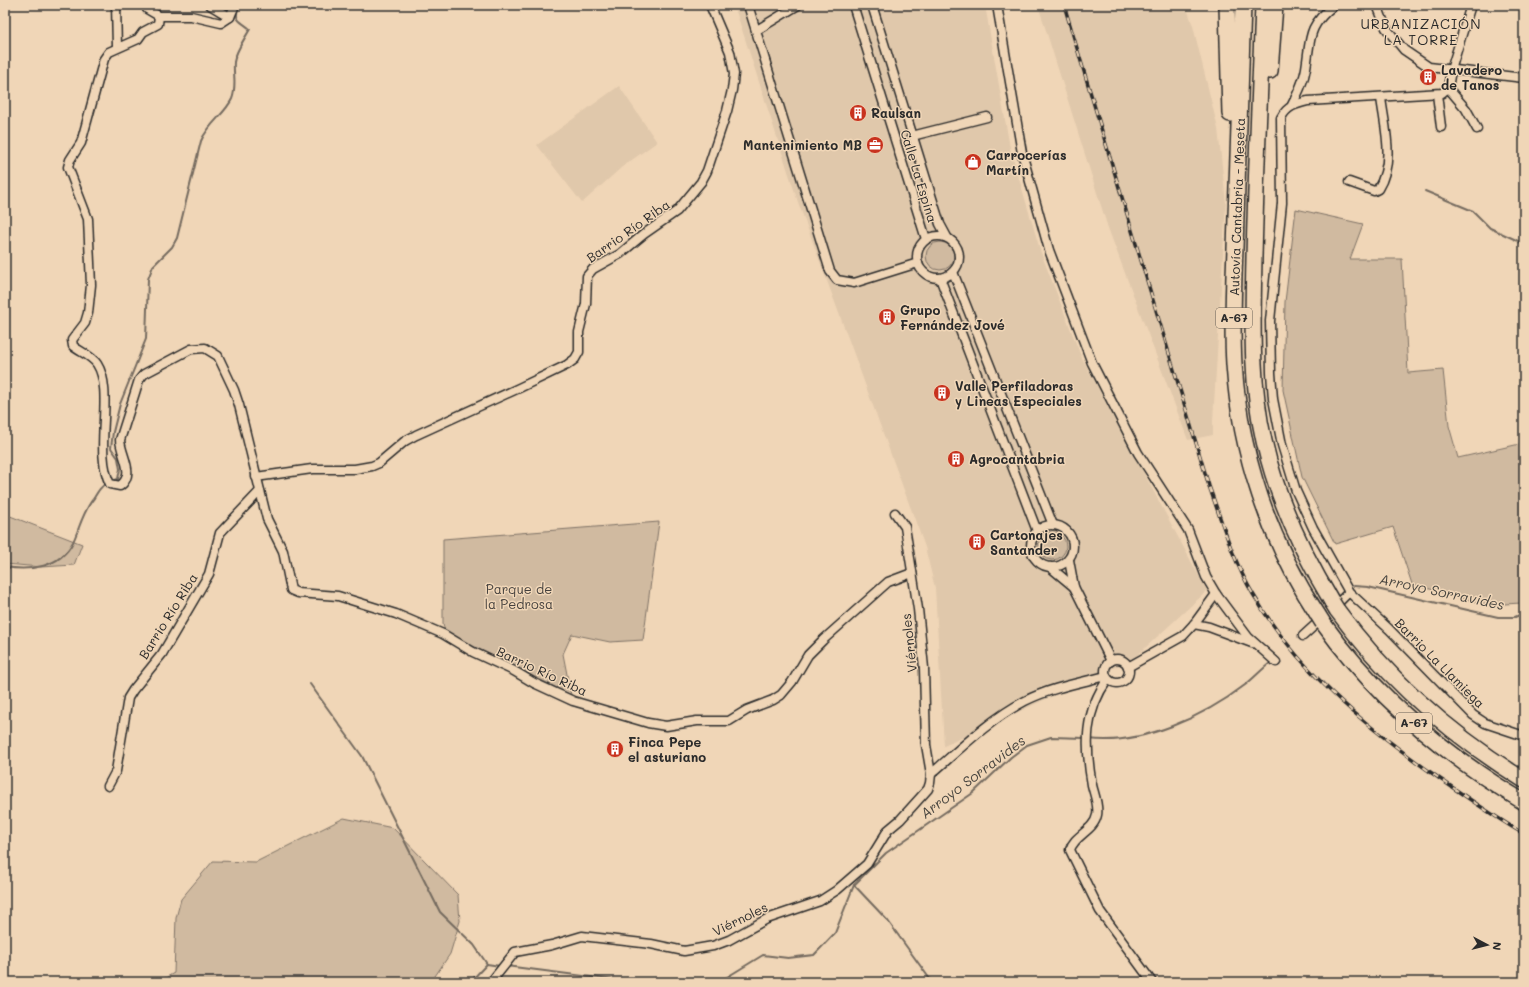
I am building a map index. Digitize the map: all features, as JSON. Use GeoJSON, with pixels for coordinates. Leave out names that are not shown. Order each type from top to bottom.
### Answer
{"type":"FeatureCollection","features":[{"type":"Feature","properties":{"kind":"highway"},"geometry":{"type":"LineString","coordinates":[[1227,5],[1231,157],[1230,348],[1234,363]]}},
{"type":"Feature","properties":{"kind":"highway","name":"Autovía Cantabria - Meseta"},"geometry":{"type":"LineString","coordinates":[[1243,5],[1234,303],[1234,363],[1241,421],[1248,455],[1260,498],[1285,558],[1319,621],[1358,667],[1405,716],[1471,768],[1524,802]]}},
{"type":"Feature","properties":{"kind":"highway","name":"Autovía Cantabria - Meseta"},"geometry":{"type":"LineString","coordinates":[[1263,5],[1252,350],[1255,386],[1264,440],[1279,492],[1292,527],[1310,565],[1369,651],[1406,690],[1462,737],[1524,780]]}},
{"type":"Feature","properties":{"kind":"highway"},"geometry":{"type":"LineString","coordinates":[[1254,259],[1260,211],[1275,5]]}},
{"type":"Feature","properties":{"kind":"street"},"geometry":{"type":"LineString","coordinates":[[116,5],[117,47]]}},
{"type":"Feature","properties":{"kind":"street"},"geometry":{"type":"LineString","coordinates":[[146,5],[147,9],[159,16],[191,16],[221,22],[230,17],[235,5]]}},
{"type":"Feature","properties":{"kind":"street"},"geometry":{"type":"LineString","coordinates":[[210,5],[230,17]]}},
{"type":"Feature","properties":{"kind":"street","name":"Barrio Río Riba"},"geometry":{"type":"LineString","coordinates":[[256,477],[312,469],[355,469],[372,466],[379,463],[405,441],[416,435],[513,391],[567,365],[575,359],[578,352],[579,332],[586,304],[587,276],[593,268],[620,254],[644,234],[677,211],[689,198],[707,171],[727,111],[734,74],[730,52],[710,5]]}},
{"type":"Feature","properties":{"kind":"street"},"geometry":{"type":"LineString","coordinates":[[748,5],[830,271],[837,280],[854,283],[918,263],[926,275],[940,278],[953,272],[1052,524]]}},
{"type":"Feature","properties":{"kind":"street"},"geometry":{"type":"LineString","coordinates":[[756,30],[798,5]]}},
{"type":"Feature","properties":{"kind":"street","name":"Calle La Espina"},"geometry":{"type":"LineString","coordinates":[[853,5],[926,239]]}},
{"type":"Feature","properties":{"kind":"street","name":"Calle La Espina"},"geometry":{"type":"LineString","coordinates":[[872,5],[940,224],[947,237],[959,251],[959,262],[953,272]]}},
{"type":"Feature","properties":{"kind":"street"},"geometry":{"type":"LineString","coordinates":[[997,5],[1020,146],[1051,257],[1092,363],[1138,453],[1188,530],[1206,577],[1216,594],[1254,644],[1276,662]]}},
{"type":"Feature","properties":{"kind":"street","name":"Barrio La Llamiega"},"geometry":{"type":"LineString","coordinates":[[1334,5],[1324,13],[1312,31],[1308,40],[1306,68],[1300,90],[1292,105],[1284,112],[1281,118],[1282,203],[1270,321],[1273,399],[1282,444],[1296,491],[1313,528],[1350,592],[1389,629],[1473,715],[1485,723],[1524,736]]}},
{"type":"Feature","properties":{"kind":"street"},"geometry":{"type":"LineString","coordinates":[[1376,5],[1386,28],[1404,50],[1429,67],[1524,78]]}},
{"type":"Feature","properties":{"kind":"street"},"geometry":{"type":"LineString","coordinates":[[1292,105],[1308,101],[1381,98],[1413,94],[1442,93],[1448,88],[1451,70],[1471,5]]}},
{"type":"Feature","properties":{"kind":"street","name":"Barrio Río Riba"},"geometry":{"type":"LineString","coordinates":[[159,16],[158,24],[143,32],[138,39],[117,47],[109,52],[104,59],[81,142],[70,160],[68,167],[88,219],[91,285],[88,313],[85,323],[72,340],[73,346],[92,358],[100,371],[104,395],[102,427],[109,482],[120,486],[126,481],[129,473],[120,449],[120,440],[140,380],[144,374],[182,353],[198,347],[205,348],[218,356],[234,390],[267,519],[283,551],[291,590],[298,593],[338,596],[396,614],[443,634],[534,684],[573,701],[648,723],[666,726],[697,721],[729,721],[747,710],[773,700],[781,695],[792,682],[808,655],[823,640],[888,582],[912,573]]}},
{"type":"Feature","properties":{"kind":"street"},"geometry":{"type":"LineString","coordinates":[[1448,88],[1466,109],[1477,129]]}},
{"type":"Feature","properties":{"kind":"street"},"geometry":{"type":"LineString","coordinates":[[1437,94],[1441,127]]}},
{"type":"Feature","properties":{"kind":"street"},"geometry":{"type":"LineString","coordinates":[[1349,182],[1374,190],[1378,189],[1387,171],[1388,152],[1381,98]]}},
{"type":"Feature","properties":{"kind":"street"},"geometry":{"type":"LineString","coordinates":[[912,136],[987,117]]}},
{"type":"Feature","properties":{"kind":"street","name":"Calle La Espina"},"geometry":{"type":"LineString","coordinates":[[918,263],[918,250],[926,239],[936,236],[947,237]]}},
{"type":"Feature","properties":{"kind":"street"},"geometry":{"type":"LineString","coordinates":[[940,278],[1036,531]]}},
{"type":"Feature","properties":{"kind":"street","name":"Barrio Río Riba"},"geometry":{"type":"LineString","coordinates":[[108,786],[116,771],[128,698],[162,654],[209,574],[220,533],[260,491]]}},
{"type":"Feature","properties":{"kind":"street","name":"Viérnoles"},"geometry":{"type":"LineString","coordinates":[[491,982],[515,952],[524,949],[552,945],[582,936],[620,942],[651,944],[684,951],[696,950],[724,942],[767,919],[820,901],[837,890],[866,864],[888,830],[900,820],[928,789],[931,774],[926,745],[924,668],[912,573],[905,527],[900,517],[895,513]]}},
{"type":"Feature","properties":{"kind":"street"},"geometry":{"type":"LineString","coordinates":[[1052,524],[1059,526],[1070,534],[1074,547],[1068,560],[1057,567],[1044,566],[1034,557],[1031,544],[1036,531],[1052,524]]}},
{"type":"Feature","properties":{"kind":"street"},"geometry":{"type":"LineString","coordinates":[[1068,560],[1074,587],[1111,661]]}},
{"type":"Feature","properties":{"kind":"street"},"geometry":{"type":"LineString","coordinates":[[1050,567],[1074,587]]}},
{"type":"Feature","properties":{"kind":"street"},"geometry":{"type":"LineString","coordinates":[[1336,604],[1350,592]]}},
{"type":"Feature","properties":{"kind":"street"},"geometry":{"type":"LineString","coordinates":[[1128,667],[1183,636],[1194,624],[1216,594]]}},
{"type":"Feature","properties":{"kind":"street"},"geometry":{"type":"LineString","coordinates":[[1303,636],[1319,621]]}},
{"type":"Feature","properties":{"kind":"street"},"geometry":{"type":"LineString","coordinates":[[1194,624],[1209,627],[1254,644]]}},
{"type":"Feature","properties":{"kind":"street"},"geometry":{"type":"LineString","coordinates":[[1107,677],[1115,683],[1123,682],[1128,675],[1128,667],[1121,660],[1111,661],[1106,668],[1107,677],[1092,710],[1087,732],[1087,743],[1090,777],[1098,810],[1097,816],[1090,828],[1072,844],[1071,855],[1100,911],[1152,982]]}},
{"type":"Feature","properties":{"kind":"street"},"geometry":{"type":"LineString","coordinates":[[931,774],[1000,716],[1026,701],[1050,691],[1107,677]]}},
{"type":"Feature","properties":{"kind":"shaded area"},"geometry":{"type":"Polygon","coordinates":[[[734,5],[985,5],[1010,148],[1041,253],[1081,356],[1207,591],[1133,659],[944,746],[935,588],[925,547],[798,202],[734,5]]]}},
{"type":"Feature","properties":{"kind":"shaded area"},"geometry":{"type":"Polygon","coordinates":[[[1038,5],[1186,5],[1193,26],[1218,129],[1226,203],[1213,435],[1188,440],[1108,228],[1038,5]]]}},
{"type":"Feature","properties":{"kind":"shaded area"},"geometry":{"type":"Polygon","coordinates":[[[619,86],[657,142],[622,167],[582,203],[537,145],[619,86]]]}},
{"type":"Feature","properties":{"kind":"green space"},"geometry":{"type":"Polygon","coordinates":[[[1296,209],[1363,224],[1350,259],[1402,259],[1408,373],[1443,370],[1449,426],[1458,458],[1524,443],[1524,596],[1521,603],[1488,605],[1412,584],[1393,527],[1335,544],[1302,477],[1283,390],[1285,302],[1296,209]]]}},
{"type":"Feature","properties":{"kind":"green space"},"geometry":{"type":"Polygon","coordinates":[[[940,242],[950,246],[954,256],[950,266],[940,270],[930,266],[926,256],[930,246],[940,242]]]}},
{"type":"Feature","properties":{"kind":"green space"},"geometry":{"type":"Polygon","coordinates":[[[5,514],[82,544],[74,565],[41,567],[5,564],[5,514]]]}},
{"type":"Feature","properties":{"kind":"green space","name":"Parque de la Pedrosa"},"geometry":{"type":"Polygon","coordinates":[[[659,522],[643,640],[610,642],[572,634],[563,654],[571,695],[445,632],[443,623],[443,539],[659,522]]]}},
{"type":"Feature","properties":{"kind":"green space"},"geometry":{"type":"Polygon","coordinates":[[[1052,532],[1062,536],[1066,546],[1062,556],[1052,560],[1042,556],[1038,546],[1042,536],[1052,532]]]}},
{"type":"Feature","properties":{"kind":"green space"},"geometry":{"type":"Polygon","coordinates":[[[344,818],[393,828],[458,895],[460,921],[450,954],[431,982],[158,982],[174,973],[176,918],[181,899],[213,861],[256,862],[344,818]]]}},
{"type":"Feature","properties":{"kind":"waterway"},"geometry":{"type":"LineString","coordinates":[[112,481],[118,479],[120,469],[118,458],[111,448],[113,432],[120,404],[146,339],[148,279],[153,266],[172,247],[177,238],[201,141],[208,129],[225,110],[232,99],[235,85],[235,58],[238,49],[250,29],[238,20],[238,6]]}},
{"type":"Feature","properties":{"kind":"waterway"},"geometry":{"type":"LineString","coordinates":[[1425,191],[1473,211],[1490,228],[1520,242],[1524,249]]}},
{"type":"Feature","properties":{"kind":"waterway"},"geometry":{"type":"LineString","coordinates":[[5,567],[34,568],[44,566],[60,557],[67,551],[73,542],[90,503],[103,485],[108,482]]}},
{"type":"Feature","properties":{"kind":"waterway","name":"Arroyo Sorravides"},"geometry":{"type":"LineString","coordinates":[[1354,586],[1368,587],[1498,617],[1515,617],[1524,613]]}},
{"type":"Feature","properties":{"kind":"waterway","name":"Arroyo Sorravides"},"geometry":{"type":"LineString","coordinates":[[1089,739],[1109,740],[1130,738],[1151,733],[1192,718],[1229,697],[1270,663]]}},
{"type":"Feature","properties":{"kind":"waterway"},"geometry":{"type":"LineString","coordinates":[[310,684],[362,756],[440,912],[474,945],[487,964]]}},
{"type":"Feature","properties":{"kind":"waterway","name":"Arroyo Sorravides"},"geometry":{"type":"LineString","coordinates":[[714,982],[719,982],[763,955],[788,958],[814,955],[835,933],[854,885],[886,853],[973,793],[1011,757],[1027,745],[1051,737],[1085,738]]}},
{"type":"Feature","properties":{"kind":"waterway"},"geometry":{"type":"LineString","coordinates":[[854,885],[888,921],[932,982]]}},
{"type":"Feature","properties":{"kind":"waterway"},"geometry":{"type":"LineString","coordinates":[[487,964],[500,966]]}},
{"type":"Feature","properties":{"kind":"waterway","name":"Arroyo Sorravides"},"geometry":{"type":"LineString","coordinates":[[470,982],[487,964]]}},
{"type":"Feature","properties":{"kind":"waterway"},"geometry":{"type":"LineString","coordinates":[[506,966],[630,982]]}},
{"type":"Feature","properties":{"kind":"railway"},"geometry":{"type":"LineString","coordinates":[[1064,5],[1209,486],[1228,541],[1253,594],[1271,622],[1290,647],[1334,695],[1410,757],[1479,806],[1524,834]]}},
{"type":"Feature","properties":{"kind":"place","name":"Lavadero de Tanos"},"geometry":{"type":"Point","coordinates":[1428,77]}},
{"type":"Feature","properties":{"kind":"place","name":"Raulsan"},"geometry":{"type":"Point","coordinates":[858,113]}},
{"type":"Feature","properties":{"kind":"place","name":"Mantenimiento MB"},"geometry":{"type":"Point","coordinates":[875,145]}},
{"type":"Feature","properties":{"kind":"place","name":"Carrocerías Martín"},"geometry":{"type":"Point","coordinates":[973,162]}},
{"type":"Feature","properties":{"kind":"place","name":"Grupo Fernández Jové"},"geometry":{"type":"Point","coordinates":[887,317]}},
{"type":"Feature","properties":{"kind":"place","name":"Valle Perfiladoras y Lineas Especiales"},"geometry":{"type":"Point","coordinates":[942,393]}},
{"type":"Feature","properties":{"kind":"place","name":"Agrocantabria"},"geometry":{"type":"Point","coordinates":[956,459]}},
{"type":"Feature","properties":{"kind":"place","name":"Cartonajes Santander"},"geometry":{"type":"Point","coordinates":[977,542]}},
{"type":"Feature","properties":{"kind":"place","name":"Finca Pepe el asturiano"},"geometry":{"type":"Point","coordinates":[615,749]}},
{"type":"Feature","properties":{"kind":"district","name":"URBANIZACIÓN LA TORRE"},"geometry":{"type":"Point","coordinates":[1421,32]}}]}
